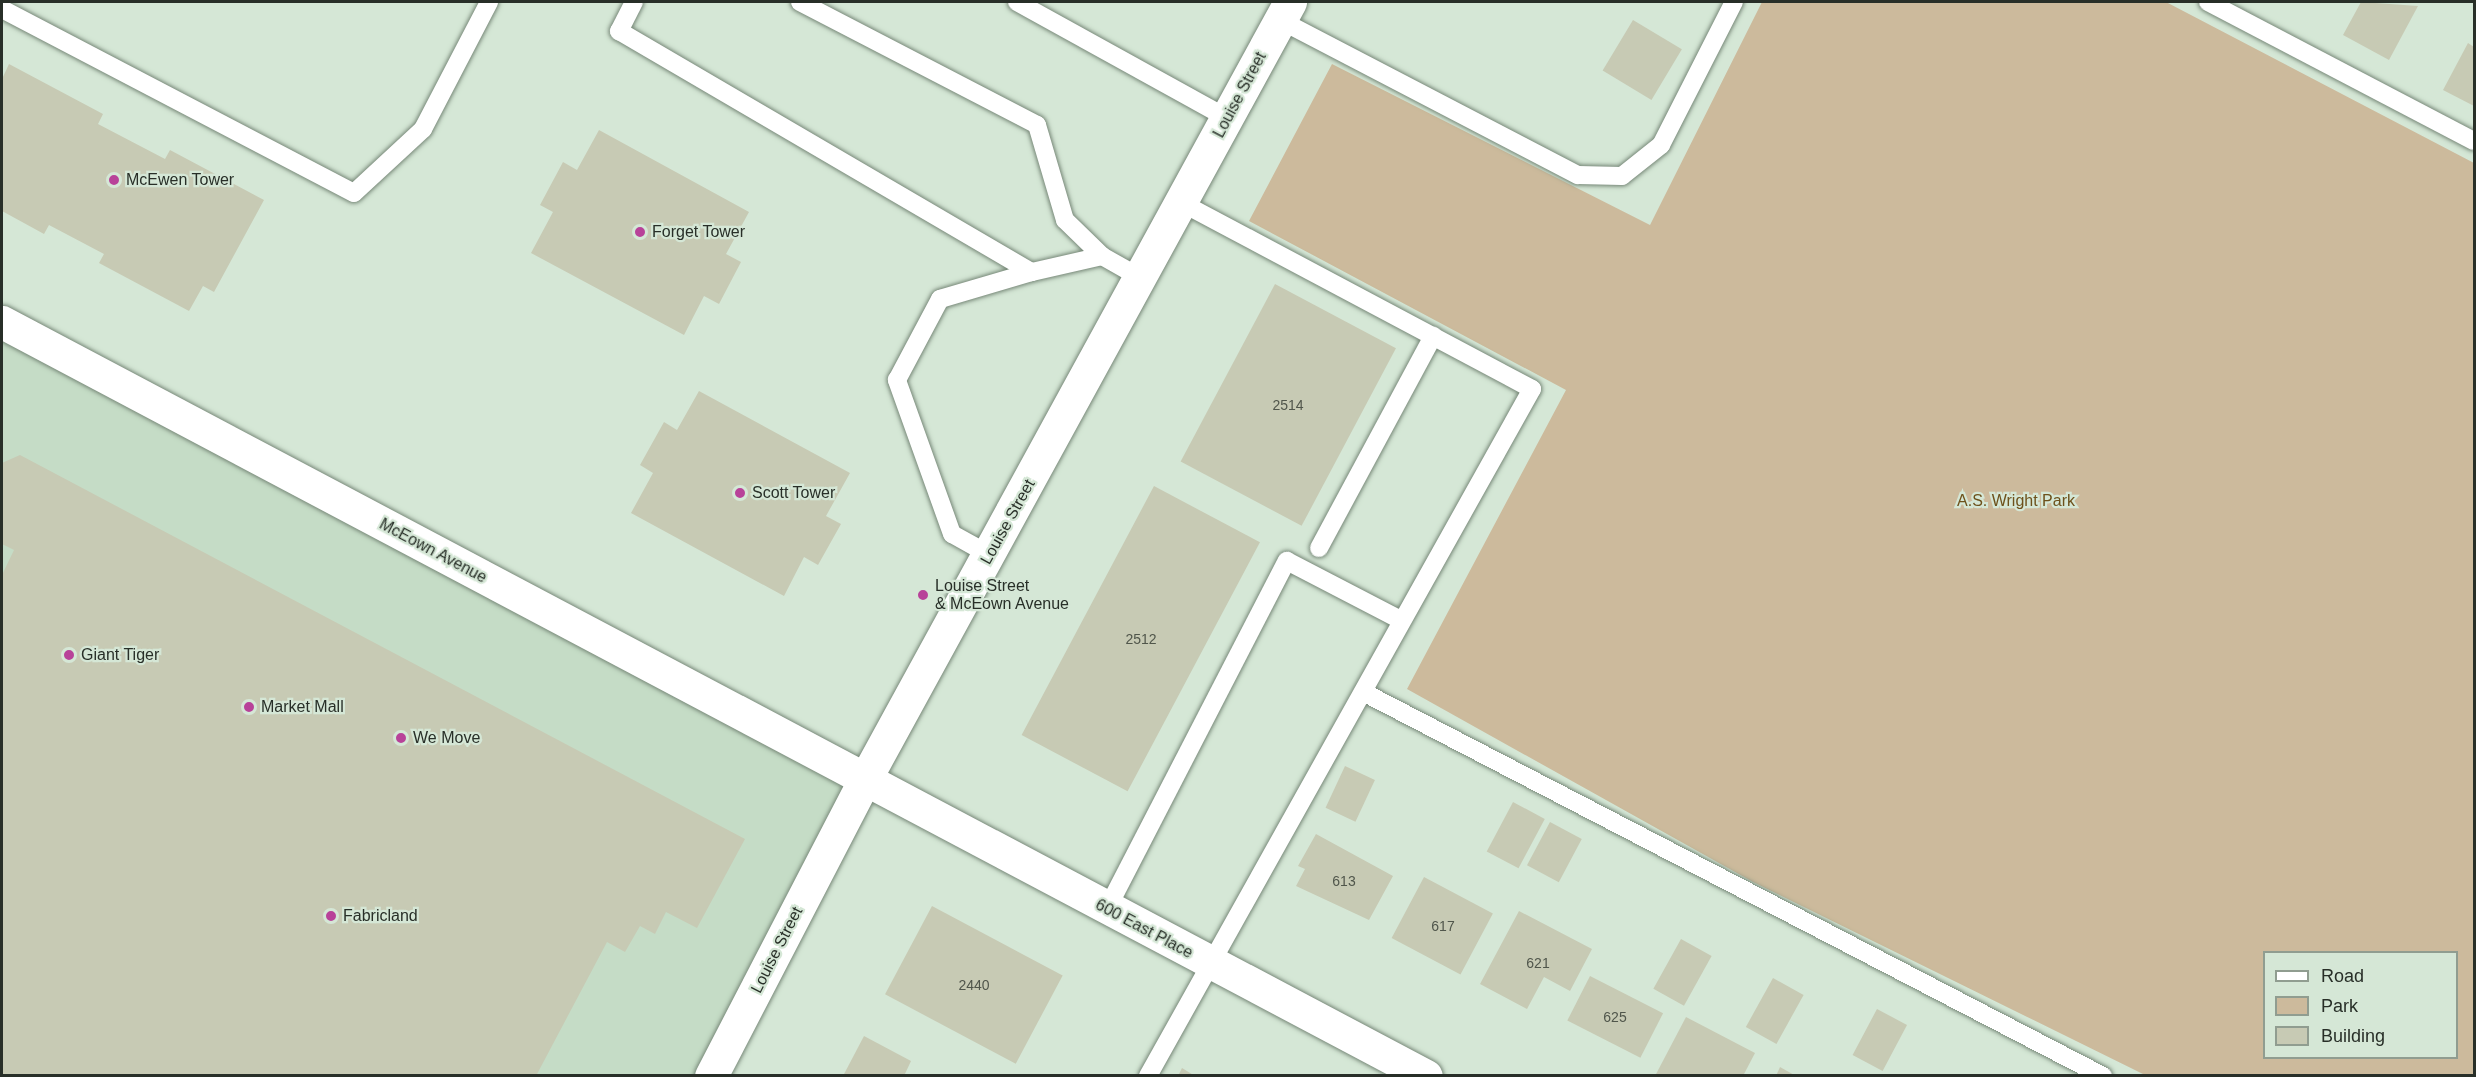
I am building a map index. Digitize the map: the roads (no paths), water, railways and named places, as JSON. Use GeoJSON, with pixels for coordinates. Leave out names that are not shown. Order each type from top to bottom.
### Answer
{"type":"FeatureCollection","features":[{"type":"Feature","properties":{"kind":"street","name":"Louise Street"},"geometry":{"type":"LineString","coordinates":[[711,1076],[864,781],[1142,278],[1285,11]]}},
{"type":"Feature","properties":{"kind":"street","name":"McEown Avenue"},"geometry":{"type":"LineString","coordinates":[[2,322],[864,781]]}},
{"type":"Feature","properties":{"kind":"street","name":"600 East Place"},"geometry":{"type":"LineString","coordinates":[[864,781],[1426,1076]]}},
{"type":"Feature","properties":{"kind":"lane"},"geometry":{"type":"LineString","coordinates":[[634,2],[620,31],[1032,272]]}},
{"type":"Feature","properties":{"kind":"lane"},"geometry":{"type":"LineString","coordinates":[[800,2],[1037,125],[1065,220],[1101,256],[1142,278]]}},
{"type":"Feature","properties":{"kind":"lane"},"geometry":{"type":"LineString","coordinates":[[1017,2],[1227,118]]}},
{"type":"Feature","properties":{"kind":"lane"},"geometry":{"type":"LineString","coordinates":[[1285,11],[1578,176],[1622,176],[1661,145],[1734,2]]}},
{"type":"Feature","properties":{"kind":"lane"},"geometry":{"type":"LineString","coordinates":[[2208,2],[2475,141]]}},
{"type":"Feature","properties":{"kind":"lane"},"geometry":{"type":"LineString","coordinates":[[2,9],[354,193],[423,129],[484,3]]}},
{"type":"Feature","properties":{"kind":"lane"},"geometry":{"type":"LineString","coordinates":[[1148,1076],[1532,389],[1182,203]]}},
{"type":"Feature","properties":{"kind":"lane"},"geometry":{"type":"LineString","coordinates":[[990,555],[952,534],[897,380],[940,299],[1032,272],[1101,256]]}},
{"type":"Feature","properties":{"kind":"lane"},"geometry":{"type":"LineString","coordinates":[[1319,548],[1433,336]]}},
{"type":"Feature","properties":{"kind":"lane"},"geometry":{"type":"LineString","coordinates":[[1107,909],[1287,561],[1401,620]]}},
{"type":"Feature","properties":{"kind":"lane"},"geometry":{"type":"LineString","coordinates":[[1363,692],[2103,1076]]}},
{"type":"Feature","properties":{"kind":"place","name":"McEwen Tower"},"geometry":{"type":"Point","coordinates":[114,180]}},
{"type":"Feature","properties":{"kind":"place","name":"Forget Tower"},"geometry":{"type":"Point","coordinates":[640,232]}},
{"type":"Feature","properties":{"kind":"place","name":"Scott Tower"},"geometry":{"type":"Point","coordinates":[740,493]}},
{"type":"Feature","properties":{"kind":"place","name":"Louise Street & McEown Avenue"},"geometry":{"type":"Point","coordinates":[923,595]}},
{"type":"Feature","properties":{"kind":"place","name":"Giant Tiger"},"geometry":{"type":"Point","coordinates":[69,655]}},
{"type":"Feature","properties":{"kind":"place","name":"Market Mall"},"geometry":{"type":"Point","coordinates":[249,707]}},
{"type":"Feature","properties":{"kind":"place","name":"We Move"},"geometry":{"type":"Point","coordinates":[401,738]}},
{"type":"Feature","properties":{"kind":"place","name":"Fabricland"},"geometry":{"type":"Point","coordinates":[331,916]}},
{"type":"Feature","properties":{"kind":"park label","name":"A.S. Wright Park"},"geometry":{"type":"Point","coordinates":[2016,501]}}]}
